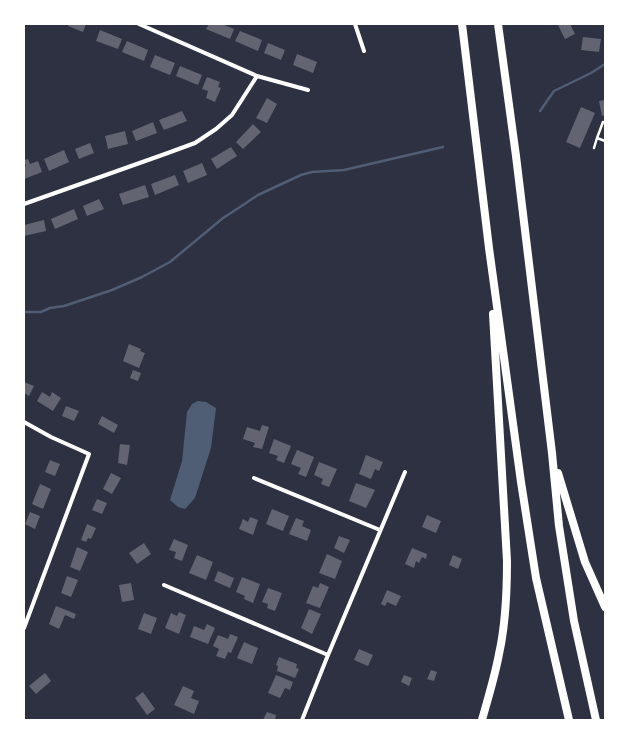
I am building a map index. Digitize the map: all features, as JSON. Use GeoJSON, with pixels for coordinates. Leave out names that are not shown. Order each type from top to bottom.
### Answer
{"type":"FeatureCollection","features":[{"type":"Feature","properties":{"kind":"highway"},"geometry":{"type":"LineString","coordinates":[[462,24],[489,248],[528,530],[547,626],[569,720]]}},
{"type":"Feature","properties":{"kind":"highway"},"geometry":{"type":"LineString","coordinates":[[498,24],[516,156],[552,453],[559,526],[584,668],[596,720]]}},
{"type":"Feature","properties":{"kind":"highway"},"geometry":{"type":"LineString","coordinates":[[482,720],[499,654],[504,624],[508,561],[489,248]]}},
{"type":"Feature","properties":{"kind":"highway"},"geometry":{"type":"LineString","coordinates":[[552,453],[581,550],[592,580],[605,607]]}},
{"type":"Feature","properties":{"kind":"street"},"geometry":{"type":"LineString","coordinates":[[139,24],[257,76],[308,90]]}},
{"type":"Feature","properties":{"kind":"street"},"geometry":{"type":"LineString","coordinates":[[355,24],[364,51]]}},
{"type":"Feature","properties":{"kind":"street"},"geometry":{"type":"LineString","coordinates":[[24,204],[195,142],[216,130],[232,115],[257,76]]}},
{"type":"Feature","properties":{"kind":"street"},"geometry":{"type":"LineString","coordinates":[[24,422],[51,437],[89,454],[24,628]]}},
{"type":"Feature","properties":{"kind":"street"},"geometry":{"type":"LineString","coordinates":[[302,720],[405,472]]}},
{"type":"Feature","properties":{"kind":"street"},"geometry":{"type":"LineString","coordinates":[[254,478],[380,530]]}},
{"type":"Feature","properties":{"kind":"street"},"geometry":{"type":"LineString","coordinates":[[164,585],[328,655]]}},
{"type":"Feature","properties":{"kind":"lane"},"geometry":{"type":"LineString","coordinates":[[594,148],[603,122]]}},
{"type":"Feature","properties":{"kind":"lane"},"geometry":{"type":"LineString","coordinates":[[597,138],[605,141]]}},
{"type":"Feature","properties":{"kind":"water"},"geometry":{"type":"Polygon","coordinates":[[[198,401],[206,402],[216,408],[211,448],[195,498],[185,509],[178,507],[170,500],[182,461],[187,412],[192,404],[198,401]]]}},
{"type":"Feature","properties":{"kind":"building"},"geometry":{"type":"Polygon","coordinates":[[[69,24],[86,24],[83,32],[68,26],[69,24]]]}},
{"type":"Feature","properties":{"kind":"building"},"geometry":{"type":"Polygon","coordinates":[[[209,24],[222,24],[234,29],[230,39],[206,29],[209,24]]]}},
{"type":"Feature","properties":{"kind":"building"},"geometry":{"type":"Polygon","coordinates":[[[570,24],[575,34],[565,39],[558,25],[570,24]]]}},
{"type":"Feature","properties":{"kind":"building"},"geometry":{"type":"Polygon","coordinates":[[[100,30],[122,39],[118,49],[96,41],[100,30]]]}},
{"type":"Feature","properties":{"kind":"building"},"geometry":{"type":"Polygon","coordinates":[[[240,31],[262,40],[258,51],[235,41],[240,31]]]}},
{"type":"Feature","properties":{"kind":"building"},"geometry":{"type":"Polygon","coordinates":[[[583,37],[601,39],[599,52],[581,50],[583,37]]]}},
{"type":"Feature","properties":{"kind":"building"},"geometry":{"type":"Polygon","coordinates":[[[127,41],[148,50],[144,61],[122,52],[127,41]]]}},
{"type":"Feature","properties":{"kind":"building"},"geometry":{"type":"Polygon","coordinates":[[[268,43],[285,50],[281,60],[264,53],[268,43]]]}},
{"type":"Feature","properties":{"kind":"building"},"geometry":{"type":"Polygon","coordinates":[[[297,54],[317,62],[313,73],[293,65],[297,54]]]}},
{"type":"Feature","properties":{"kind":"building"},"geometry":{"type":"Polygon","coordinates":[[[155,55],[175,63],[170,75],[150,67],[155,55]]]}},
{"type":"Feature","properties":{"kind":"building"},"geometry":{"type":"Polygon","coordinates":[[[180,66],[202,75],[198,85],[176,76],[180,66]]]}},
{"type":"Feature","properties":{"kind":"building"},"geometry":{"type":"Polygon","coordinates":[[[207,77],[220,82],[218,87],[221,88],[215,102],[206,98],[208,91],[202,89],[207,77]]]}},
{"type":"Feature","properties":{"kind":"building"},"geometry":{"type":"Polygon","coordinates":[[[267,98],[277,104],[267,123],[256,118],[267,98]]]}},
{"type":"Feature","properties":{"kind":"building"},"geometry":{"type":"Polygon","coordinates":[[[605,100],[605,115],[602,116],[599,101],[605,100]]]}},
{"type":"Feature","properties":{"kind":"building"},"geometry":{"type":"Polygon","coordinates":[[[581,107],[595,113],[580,148],[566,142],[581,107]]]}},
{"type":"Feature","properties":{"kind":"building"},"geometry":{"type":"Polygon","coordinates":[[[182,111],[187,121],[164,130],[159,120],[182,111]]]}},
{"type":"Feature","properties":{"kind":"building"},"geometry":{"type":"Polygon","coordinates":[[[153,122],[157,133],[136,141],[132,131],[153,122]]]}},
{"type":"Feature","properties":{"kind":"building"},"geometry":{"type":"Polygon","coordinates":[[[253,124],[261,132],[243,149],[236,142],[253,124]]]}},
{"type":"Feature","properties":{"kind":"building"},"geometry":{"type":"Polygon","coordinates":[[[125,131],[128,144],[108,149],[105,136],[125,131]]]}},
{"type":"Feature","properties":{"kind":"building"},"geometry":{"type":"Polygon","coordinates":[[[90,143],[94,153],[79,159],[75,149],[90,143]]]}},
{"type":"Feature","properties":{"kind":"building"},"geometry":{"type":"Polygon","coordinates":[[[231,147],[237,156],[217,169],[211,159],[231,147]]]}},
{"type":"Feature","properties":{"kind":"building"},"geometry":{"type":"Polygon","coordinates":[[[64,150],[69,162],[49,171],[44,159],[64,150]]]}},
{"type":"Feature","properties":{"kind":"building"},"geometry":{"type":"Polygon","coordinates":[[[28,159],[30,164],[38,161],[42,172],[24,179],[24,167],[26,166],[24,160],[28,159]]]}},
{"type":"Feature","properties":{"kind":"building"},"geometry":{"type":"Polygon","coordinates":[[[202,163],[207,175],[188,183],[183,171],[202,163]]]}},
{"type":"Feature","properties":{"kind":"building"},"geometry":{"type":"Polygon","coordinates":[[[175,175],[179,185],[155,195],[151,184],[175,175]]]}},
{"type":"Feature","properties":{"kind":"building"},"geometry":{"type":"Polygon","coordinates":[[[145,185],[149,197],[123,205],[119,194],[145,185]]]}},
{"type":"Feature","properties":{"kind":"building"},"geometry":{"type":"Polygon","coordinates":[[[99,199],[104,209],[87,216],[83,206],[99,199]]]}},
{"type":"Feature","properties":{"kind":"building"},"geometry":{"type":"Polygon","coordinates":[[[74,209],[78,219],[55,229],[51,219],[74,209]]]}},
{"type":"Feature","properties":{"kind":"building"},"geometry":{"type":"Polygon","coordinates":[[[44,220],[46,231],[24,236],[24,225],[44,220]]]}},
{"type":"Feature","properties":{"kind":"building"},"geometry":{"type":"Polygon","coordinates":[[[129,344],[141,349],[140,351],[145,353],[139,368],[123,361],[129,344]]]}},
{"type":"Feature","properties":{"kind":"building"},"geometry":{"type":"Polygon","coordinates":[[[133,370],[141,373],[138,381],[130,378],[133,370]]]}},
{"type":"Feature","properties":{"kind":"building"},"geometry":{"type":"Polygon","coordinates":[[[24,382],[34,386],[29,396],[24,393],[24,382]]]}},
{"type":"Feature","properties":{"kind":"building"},"geometry":{"type":"Polygon","coordinates":[[[42,392],[50,397],[52,392],[61,398],[53,411],[37,401],[42,392]]]}},
{"type":"Feature","properties":{"kind":"building"},"geometry":{"type":"Polygon","coordinates":[[[66,406],[79,411],[74,421],[62,416],[66,406]]]}},
{"type":"Feature","properties":{"kind":"building"},"geometry":{"type":"Polygon","coordinates":[[[102,416],[118,425],[114,433],[98,424],[102,416]]]}},
{"type":"Feature","properties":{"kind":"building"},"geometry":{"type":"Polygon","coordinates":[[[262,425],[269,427],[262,449],[253,447],[255,443],[243,439],[247,427],[260,431],[262,425]]]}},
{"type":"Feature","properties":{"kind":"building"},"geometry":{"type":"Polygon","coordinates":[[[274,439],[291,446],[284,463],[276,460],[278,456],[269,453],[274,439]]]}},
{"type":"Feature","properties":{"kind":"building"},"geometry":{"type":"Polygon","coordinates":[[[120,444],[130,445],[127,465],[118,463],[120,444]]]}},
{"type":"Feature","properties":{"kind":"building"},"geometry":{"type":"Polygon","coordinates":[[[297,450],[314,457],[306,477],[298,474],[301,468],[291,464],[297,450]]]}},
{"type":"Feature","properties":{"kind":"building"},"geometry":{"type":"Polygon","coordinates":[[[366,455],[383,462],[379,471],[375,469],[371,479],[359,474],[366,455]]]}},
{"type":"Feature","properties":{"kind":"building"},"geometry":{"type":"Polygon","coordinates":[[[50,460],[60,464],[55,476],[45,472],[50,460]]]}},
{"type":"Feature","properties":{"kind":"building"},"geometry":{"type":"Polygon","coordinates":[[[319,462],[337,469],[329,487],[321,484],[323,479],[314,475],[319,462]]]}},
{"type":"Feature","properties":{"kind":"building"},"geometry":{"type":"Polygon","coordinates":[[[111,473],[121,478],[112,494],[103,489],[111,473]]]}},
{"type":"Feature","properties":{"kind":"building"},"geometry":{"type":"Polygon","coordinates":[[[356,483],[375,490],[366,508],[349,501],[356,483]]]}},
{"type":"Feature","properties":{"kind":"building"},"geometry":{"type":"Polygon","coordinates":[[[40,484],[51,489],[43,509],[32,504],[40,484]]]}},
{"type":"Feature","properties":{"kind":"building"},"geometry":{"type":"Polygon","coordinates":[[[97,499],[107,503],[102,514],[92,510],[97,499]]]}},
{"type":"Feature","properties":{"kind":"building"},"geometry":{"type":"Polygon","coordinates":[[[272,509],[289,516],[283,531],[266,524],[272,509]]]}},
{"type":"Feature","properties":{"kind":"building"},"geometry":{"type":"Polygon","coordinates":[[[30,512],[40,516],[35,529],[25,524],[30,512]]]}},
{"type":"Feature","properties":{"kind":"building"},"geometry":{"type":"Polygon","coordinates":[[[427,515],[441,521],[436,533],[422,527],[427,515]]]}},
{"type":"Feature","properties":{"kind":"building"},"geometry":{"type":"Polygon","coordinates":[[[250,517],[258,520],[253,535],[239,529],[243,519],[248,522],[250,517]]]}},
{"type":"Feature","properties":{"kind":"building"},"geometry":{"type":"Polygon","coordinates":[[[296,518],[304,521],[302,526],[311,530],[307,541],[289,534],[296,518]]]}},
{"type":"Feature","properties":{"kind":"building"},"geometry":{"type":"Polygon","coordinates":[[[87,524],[96,528],[91,539],[88,538],[86,542],[81,540],[87,524]]]}},
{"type":"Feature","properties":{"kind":"building"},"geometry":{"type":"Polygon","coordinates":[[[339,536],[350,540],[344,553],[334,548],[339,536]]]}},
{"type":"Feature","properties":{"kind":"building"},"geometry":{"type":"Polygon","coordinates":[[[174,539],[188,545],[182,561],[174,558],[176,552],[169,550],[174,539]]]}},
{"type":"Feature","properties":{"kind":"building"},"geometry":{"type":"Polygon","coordinates":[[[144,543],[151,554],[137,564],[129,553],[144,543]]]}},
{"type":"Feature","properties":{"kind":"building"},"geometry":{"type":"Polygon","coordinates":[[[77,547],[88,552],[80,571],[70,567],[77,547]]]}},
{"type":"Feature","properties":{"kind":"building"},"geometry":{"type":"Polygon","coordinates":[[[412,548],[427,554],[426,559],[422,557],[419,563],[416,561],[414,568],[405,564],[412,548]]]}},
{"type":"Feature","properties":{"kind":"building"},"geometry":{"type":"Polygon","coordinates":[[[327,554],[342,561],[335,579],[319,573],[327,554]]]}},
{"type":"Feature","properties":{"kind":"building"},"geometry":{"type":"Polygon","coordinates":[[[197,555],[213,562],[206,580],[189,573],[197,555]]]}},
{"type":"Feature","properties":{"kind":"building"},"geometry":{"type":"Polygon","coordinates":[[[453,555],[462,559],[458,569],[449,565],[453,555]]]}},
{"type":"Feature","properties":{"kind":"building"},"geometry":{"type":"Polygon","coordinates":[[[218,571],[234,578],[230,588],[214,581],[218,571]]]}},
{"type":"Feature","properties":{"kind":"building"},"geometry":{"type":"Polygon","coordinates":[[[67,576],[78,580],[71,597],[61,593],[67,576]]]}},
{"type":"Feature","properties":{"kind":"building"},"geometry":{"type":"Polygon","coordinates":[[[242,577],[260,584],[253,603],[244,599],[245,596],[236,592],[242,577]]]}},
{"type":"Feature","properties":{"kind":"building"},"geometry":{"type":"Polygon","coordinates":[[[131,583],[134,600],[122,602],[119,585],[131,583]]]}},
{"type":"Feature","properties":{"kind":"building"},"geometry":{"type":"Polygon","coordinates":[[[320,583],[329,587],[320,608],[306,603],[313,586],[318,588],[320,583]]]}},
{"type":"Feature","properties":{"kind":"building"},"geometry":{"type":"Polygon","coordinates":[[[268,588],[282,593],[275,611],[267,608],[268,604],[262,602],[268,588]]]}},
{"type":"Feature","properties":{"kind":"building"},"geometry":{"type":"Polygon","coordinates":[[[387,590],[401,596],[396,606],[387,602],[385,606],[381,604],[387,590]]]}},
{"type":"Feature","properties":{"kind":"building"},"geometry":{"type":"Polygon","coordinates":[[[56,606],[76,614],[74,619],[65,615],[59,629],[49,624],[56,606]]]}},
{"type":"Feature","properties":{"kind":"building"},"geometry":{"type":"Polygon","coordinates":[[[309,609],[321,614],[312,634],[301,628],[309,609]]]}},
{"type":"Feature","properties":{"kind":"building"},"geometry":{"type":"Polygon","coordinates":[[[179,612],[186,615],[179,634],[165,628],[171,613],[177,616],[179,612]]]}},
{"type":"Feature","properties":{"kind":"building"},"geometry":{"type":"Polygon","coordinates":[[[144,613],[157,618],[151,634],[138,629],[144,613]]]}},
{"type":"Feature","properties":{"kind":"building"},"geometry":{"type":"Polygon","coordinates":[[[207,624],[215,628],[208,644],[190,637],[194,626],[204,630],[207,624]]]}},
{"type":"Feature","properties":{"kind":"building"},"geometry":{"type":"Polygon","coordinates":[[[230,634],[238,637],[231,653],[228,652],[225,659],[216,656],[219,649],[213,646],[218,635],[228,639],[230,634]]]}},
{"type":"Feature","properties":{"kind":"building"},"geometry":{"type":"Polygon","coordinates":[[[244,642],[258,648],[252,664],[237,658],[244,642]]]}},
{"type":"Feature","properties":{"kind":"building"},"geometry":{"type":"Polygon","coordinates":[[[359,649],[373,655],[368,666],[354,660],[359,649]]]}},
{"type":"Feature","properties":{"kind":"building"},"geometry":{"type":"Polygon","coordinates":[[[279,657],[297,664],[296,668],[299,669],[295,678],[277,671],[278,666],[276,665],[279,657]]]}},
{"type":"Feature","properties":{"kind":"building"},"geometry":{"type":"Polygon","coordinates":[[[431,670],[437,672],[434,681],[427,679],[431,670]]]}},
{"type":"Feature","properties":{"kind":"building"},"geometry":{"type":"Polygon","coordinates":[[[45,673],[51,681],[36,694],[29,686],[45,673]]]}},
{"type":"Feature","properties":{"kind":"building"},"geometry":{"type":"Polygon","coordinates":[[[276,675],[293,682],[290,690],[285,688],[280,698],[268,693],[276,675]]]}},
{"type":"Feature","properties":{"kind":"building"},"geometry":{"type":"Polygon","coordinates":[[[404,675],[412,678],[409,686],[401,682],[404,675]]]}},
{"type":"Feature","properties":{"kind":"building"},"geometry":{"type":"Polygon","coordinates":[[[183,686],[194,691],[191,698],[199,701],[194,714],[174,705],[183,686]]]}},
{"type":"Feature","properties":{"kind":"building"},"geometry":{"type":"Polygon","coordinates":[[[143,692],[155,709],[147,715],[135,698],[143,692]]]}},
{"type":"Feature","properties":{"kind":"building"},"geometry":{"type":"Polygon","coordinates":[[[267,712],[276,715],[275,720],[263,720],[267,712]]]}},
{"type":"Feature","properties":{"kind":"waterway"},"geometry":{"type":"LineString","coordinates":[[540,111],[554,91],[591,73],[605,64]]}},
{"type":"Feature","properties":{"kind":"waterway"},"geometry":{"type":"LineString","coordinates":[[24,312],[41,312],[50,308],[64,306],[112,290],[142,277],[170,262],[223,218],[258,195],[301,175],[312,172],[344,170],[443,147]]}}]}
